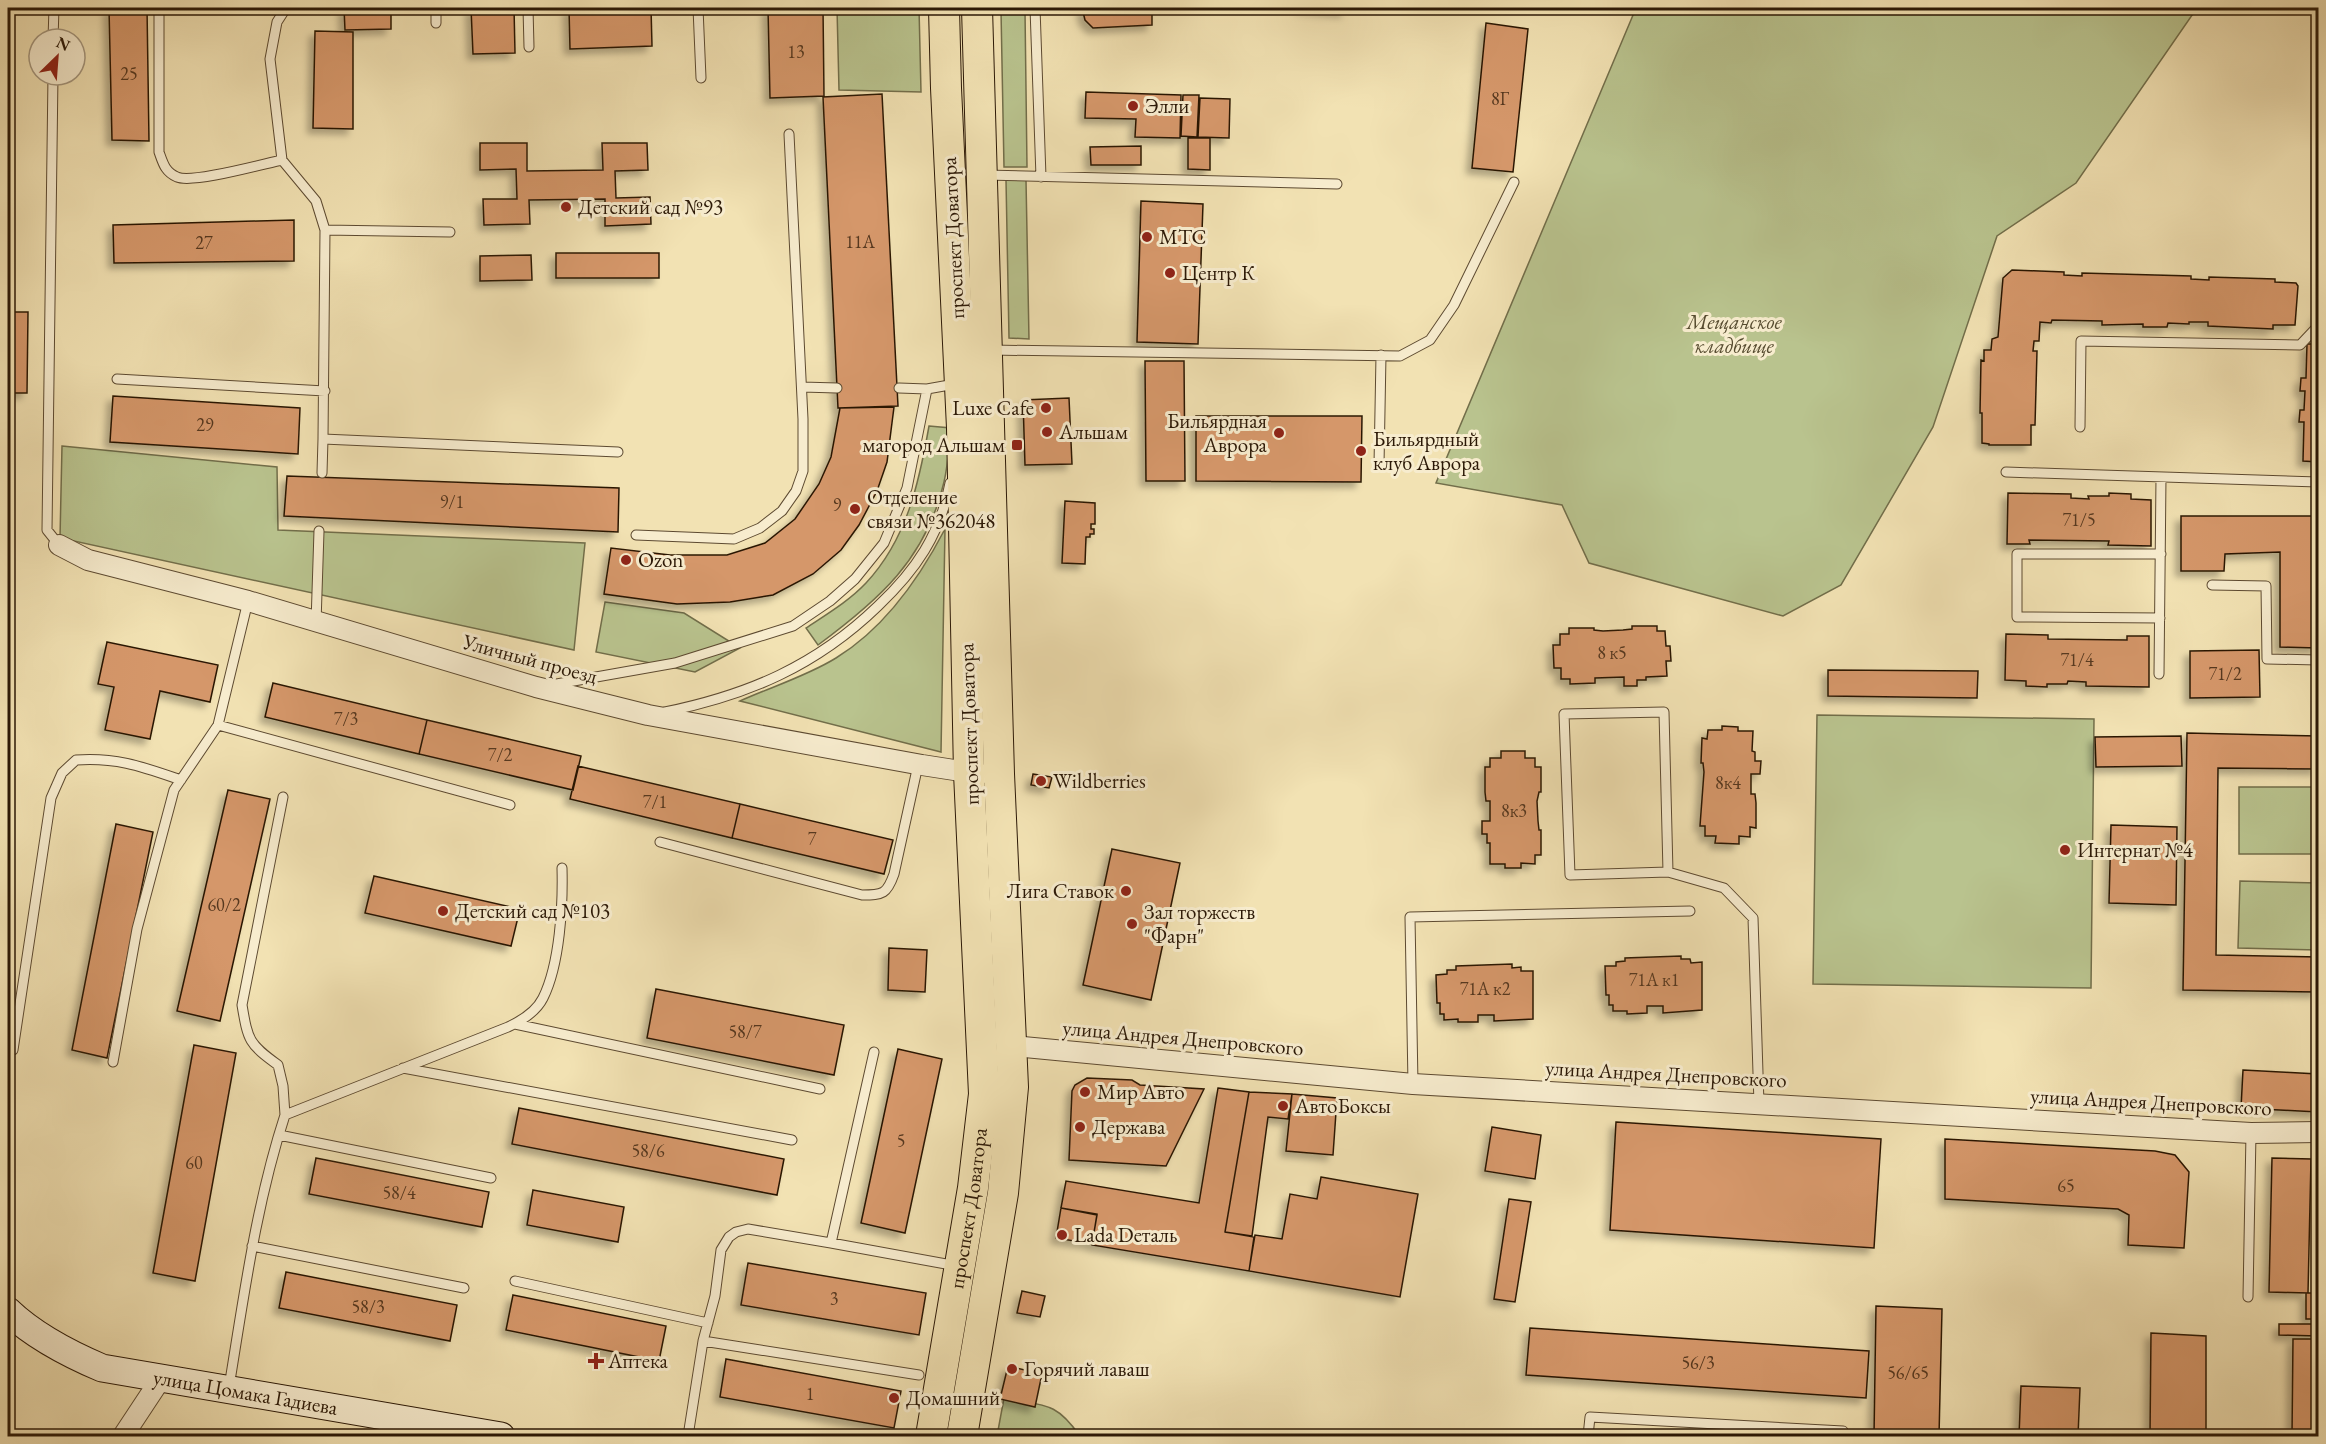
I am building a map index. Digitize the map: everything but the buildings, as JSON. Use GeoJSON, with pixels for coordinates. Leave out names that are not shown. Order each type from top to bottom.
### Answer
{"type":"FeatureCollection","features":[{"type":"Feature","properties":{"kind":"main road","name":"проспект Доватора"},"geometry":{"type":"LineString","coordinates":[[931,1437],[973,1188],[984,1094],[969,773],[962,428],[944,8]]}},
{"type":"Feature","properties":{"kind":"main road","name":"проспект Доватора"},"geometry":{"type":"LineString","coordinates":[[962,1437],[1003,1193],[1013,1087],[1013,1046],[999,774],[977,8]]}},
{"type":"Feature","properties":{"kind":"main road","name":"улица Цомака Гадиева"},"geometry":{"type":"LineString","coordinates":[[8,1311],[40,1335],[82,1360],[102,1368],[457,1432],[501,1437]]}},
{"type":"Feature","properties":{"kind":"street","name":"Уличный проезд"},"geometry":{"type":"LineString","coordinates":[[59,545],[88,560],[248,601],[536,687],[648,715],[918,765],[969,773],[999,774]]}},
{"type":"Feature","properties":{"kind":"street","name":"улица Андрея Днепровского"},"geometry":{"type":"LineString","coordinates":[[1013,1046],[1413,1084],[2251,1133],[2319,1132]]}},
{"type":"Feature","properties":{"kind":"street"},"geometry":{"type":"LineString","coordinates":[[106,1437],[125,1433],[162,1377]]}},
{"type":"Feature","properties":{"kind":"lane"},"geometry":{"type":"LineString","coordinates":[[53,27],[54,8]]}},
{"type":"Feature","properties":{"kind":"lane"},"geometry":{"type":"LineString","coordinates":[[159,8],[159,152],[165,169],[178,178],[198,178],[282,160]]}},
{"type":"Feature","properties":{"kind":"lane"},"geometry":{"type":"LineString","coordinates":[[286,8],[277,22],[270,59],[282,160],[316,201],[325,230],[325,391],[322,473]]}},
{"type":"Feature","properties":{"kind":"lane"},"geometry":{"type":"LineString","coordinates":[[436,8],[436,23]]}},
{"type":"Feature","properties":{"kind":"lane"},"geometry":{"type":"LineString","coordinates":[[528,8],[529,47]]}},
{"type":"Feature","properties":{"kind":"lane"},"geometry":{"type":"LineString","coordinates":[[698,8],[701,78]]}},
{"type":"Feature","properties":{"kind":"lane"},"geometry":{"type":"LineString","coordinates":[[1035,8],[1041,177]]}},
{"type":"Feature","properties":{"kind":"lane"},"geometry":{"type":"LineString","coordinates":[[53,87],[47,530],[59,545]]}},
{"type":"Feature","properties":{"kind":"lane"},"geometry":{"type":"LineString","coordinates":[[636,535],[734,539],[760,528],[782,511],[796,492],[803,471],[802,387],[789,134]]}},
{"type":"Feature","properties":{"kind":"lane"},"geometry":{"type":"LineString","coordinates":[[980,174],[1337,184]]}},
{"type":"Feature","properties":{"kind":"lane"},"geometry":{"type":"LineString","coordinates":[[986,350],[1400,356],[1430,340],[1454,305],[1514,182]]}},
{"type":"Feature","properties":{"kind":"lane"},"geometry":{"type":"LineString","coordinates":[[325,230],[450,232]]}},
{"type":"Feature","properties":{"kind":"lane"},"geometry":{"type":"LineString","coordinates":[[2080,427],[2081,341],[2300,345],[2319,326]]}},
{"type":"Feature","properties":{"kind":"lane"},"geometry":{"type":"LineString","coordinates":[[1379,465],[1381,356]]}},
{"type":"Feature","properties":{"kind":"lane"},"geometry":{"type":"LineString","coordinates":[[117,379],[325,391]]}},
{"type":"Feature","properties":{"kind":"lane"},"geometry":{"type":"LineString","coordinates":[[899,388],[927,389],[960,384]]}},
{"type":"Feature","properties":{"kind":"lane"},"geometry":{"type":"LineString","coordinates":[[802,387],[837,387]]}},
{"type":"Feature","properties":{"kind":"lane"},"geometry":{"type":"LineString","coordinates":[[536,687],[675,663],[793,626],[830,601],[855,579],[884,543],[907,488],[927,389]]}},
{"type":"Feature","properties":{"kind":"lane"},"geometry":{"type":"LineString","coordinates":[[648,715],[707,704],[749,689],[821,654],[848,634],[897,588],[931,542],[946,502],[962,428]]}},
{"type":"Feature","properties":{"kind":"lane"},"geometry":{"type":"LineString","coordinates":[[323,439],[618,453]]}},
{"type":"Feature","properties":{"kind":"lane"},"geometry":{"type":"LineString","coordinates":[[2006,472],[2319,482]]}},
{"type":"Feature","properties":{"kind":"lane"},"geometry":{"type":"LineString","coordinates":[[2159,674],[2162,477]]}},
{"type":"Feature","properties":{"kind":"lane"},"geometry":{"type":"LineString","coordinates":[[316,622],[319,531]]}},
{"type":"Feature","properties":{"kind":"lane"},"geometry":{"type":"LineString","coordinates":[[2160,618],[2017,617],[2017,554],[2161,554]]}},
{"type":"Feature","properties":{"kind":"lane"},"geometry":{"type":"LineString","coordinates":[[2212,585],[2266,586],[2267,659],[2319,660]]}},
{"type":"Feature","properties":{"kind":"lane"},"geometry":{"type":"LineString","coordinates":[[113,1062],[137,929],[174,790],[218,725],[248,601]]}},
{"type":"Feature","properties":{"kind":"lane"},"geometry":{"type":"LineString","coordinates":[[1668,872],[1664,712],[1564,714],[1570,875],[1668,872],[1724,888],[1753,918],[1759,1104]]}},
{"type":"Feature","properties":{"kind":"lane"},"geometry":{"type":"LineString","coordinates":[[218,725],[510,805]]}},
{"type":"Feature","properties":{"kind":"lane"},"geometry":{"type":"LineString","coordinates":[[13,1050],[51,798],[62,773],[76,760],[102,758],[139,766],[181,780]]}},
{"type":"Feature","properties":{"kind":"lane"},"geometry":{"type":"LineString","coordinates":[[660,842],[862,895],[879,895],[889,888],[894,874],[918,765]]}},
{"type":"Feature","properties":{"kind":"lane"},"geometry":{"type":"LineString","coordinates":[[228,1389],[252,1246],[271,1159],[285,1115],[283,1086],[278,1065],[258,1051],[247,1036],[242,1005],[283,797]]}},
{"type":"Feature","properties":{"kind":"lane"},"geometry":{"type":"LineString","coordinates":[[285,1115],[526,1018],[543,999],[551,972],[562,914],[562,868]]}},
{"type":"Feature","properties":{"kind":"lane"},"geometry":{"type":"LineString","coordinates":[[1413,1084],[1410,917],[1690,910]]}},
{"type":"Feature","properties":{"kind":"lane"},"geometry":{"type":"LineString","coordinates":[[514,1024],[820,1089]]}},
{"type":"Feature","properties":{"kind":"lane"},"geometry":{"type":"LineString","coordinates":[[831,1243],[874,1052]]}},
{"type":"Feature","properties":{"kind":"lane"},"geometry":{"type":"LineString","coordinates":[[403,1068],[792,1140]]}},
{"type":"Feature","properties":{"kind":"lane"},"geometry":{"type":"LineString","coordinates":[[2248,1297],[2251,1133]]}},
{"type":"Feature","properties":{"kind":"lane"},"geometry":{"type":"LineString","coordinates":[[279,1135],[491,1178]]}},
{"type":"Feature","properties":{"kind":"lane"},"geometry":{"type":"LineString","coordinates":[[688,1437],[703,1341],[715,1296],[721,1250],[736,1232],[748,1229],[960,1267]]}},
{"type":"Feature","properties":{"kind":"lane"},"geometry":{"type":"LineString","coordinates":[[252,1246],[464,1288]]}},
{"type":"Feature","properties":{"kind":"lane"},"geometry":{"type":"LineString","coordinates":[[515,1281],[708,1323]]}},
{"type":"Feature","properties":{"kind":"lane"},"geometry":{"type":"LineString","coordinates":[[703,1341],[919,1375]]}},
{"type":"Feature","properties":{"kind":"lane"},"geometry":{"type":"LineString","coordinates":[[1587,1437],[1590,1417],[1843,1431],[1843,1437]]}},
{"type":"Feature","properties":{"kind":"green space"},"geometry":{"type":"Polygon","coordinates":[[[837,8],[919,8],[921,92],[839,90],[837,8]]]}},
{"type":"Feature","properties":{"kind":"green space","name":"Мещанское кладбище"},"geometry":{"type":"Polygon","coordinates":[[[1636,8],[2197,8],[2076,183],[1997,236],[1933,427],[1841,585],[1783,616],[1589,563],[1562,505],[1436,483],[1636,8]]]}},
{"type":"Feature","properties":{"kind":"green space"},"geometry":{"type":"Polygon","coordinates":[[[1001,11],[1025,11],[1027,167],[1004,167],[1001,11]]]}},
{"type":"Feature","properties":{"kind":"green space"},"geometry":{"type":"Polygon","coordinates":[[[1006,180],[1026,180],[1029,339],[1009,338],[1006,180]]]}},
{"type":"Feature","properties":{"kind":"green space"},"geometry":{"type":"Polygon","coordinates":[[[929,426],[951,428],[944,482],[925,534],[897,576],[880,594],[818,645],[806,628],[859,590],[892,548],[909,509],[921,468],[929,426]]]}},
{"type":"Feature","properties":{"kind":"green space"},"geometry":{"type":"Polygon","coordinates":[[[62,446],[277,467],[278,530],[585,543],[574,650],[60,538],[62,446]]]}},
{"type":"Feature","properties":{"kind":"green space"},"geometry":{"type":"Polygon","coordinates":[[[945,529],[941,752],[740,701],[801,676],[854,646],[899,601],[924,566],[945,529]]]}},
{"type":"Feature","properties":{"kind":"green space"},"geometry":{"type":"Polygon","coordinates":[[[605,602],[684,613],[740,648],[695,672],[596,652],[605,602]]]}},
{"type":"Feature","properties":{"kind":"green space"},"geometry":{"type":"Polygon","coordinates":[[[1817,715],[2094,719],[2091,988],[1813,984],[1817,715]]]}},
{"type":"Feature","properties":{"kind":"green space"},"geometry":{"type":"Polygon","coordinates":[[[2239,787],[2318,787],[2318,854],[2239,854],[2239,787]]]}},
{"type":"Feature","properties":{"kind":"green space"},"geometry":{"type":"Polygon","coordinates":[[[2240,881],[2318,883],[2318,950],[2238,948],[2240,881]]]}},
{"type":"Feature","properties":{"kind":"green space"},"geometry":{"type":"Polygon","coordinates":[[[1004,1398],[1047,1406],[1062,1416],[1079,1435],[997,1436],[1004,1398]]]}},
{"type":"Feature","properties":{"kind":"place","name":"Элли"},"geometry":{"type":"Point","coordinates":[1133,106]}},
{"type":"Feature","properties":{"kind":"place","name":"Детский сад №93"},"geometry":{"type":"Point","coordinates":[566,207]}},
{"type":"Feature","properties":{"kind":"place","name":"МТС"},"geometry":{"type":"Point","coordinates":[1147,237]}},
{"type":"Feature","properties":{"kind":"place","name":"Центр К"},"geometry":{"type":"Point","coordinates":[1170,273]}},
{"type":"Feature","properties":{"kind":"place","name":"Luxe Cafe"},"geometry":{"type":"Point","coordinates":[1046,408]}},
{"type":"Feature","properties":{"kind":"place","name":"Альшам"},"geometry":{"type":"Point","coordinates":[1047,432]}},
{"type":"Feature","properties":{"kind":"place","name":"Бильярдная Аврора"},"geometry":{"type":"Point","coordinates":[1279,433]}},
{"type":"Feature","properties":{"kind":"place","name":"магород Альшам"},"geometry":{"type":"Point","coordinates":[1017,445]}},
{"type":"Feature","properties":{"kind":"place","name":"Бильярдный клуб Аврора"},"geometry":{"type":"Point","coordinates":[1361,451]}},
{"type":"Feature","properties":{"kind":"place","name":"Отделение связи №362048"},"geometry":{"type":"Point","coordinates":[855,509]}},
{"type":"Feature","properties":{"kind":"place","name":"Ozon"},"geometry":{"type":"Point","coordinates":[626,560]}},
{"type":"Feature","properties":{"kind":"place","name":"Wildberries"},"geometry":{"type":"Point","coordinates":[1041,781]}},
{"type":"Feature","properties":{"kind":"place","name":"Интернат №4"},"geometry":{"type":"Point","coordinates":[2065,850]}},
{"type":"Feature","properties":{"kind":"place","name":"Лига Ставок"},"geometry":{"type":"Point","coordinates":[1126,891]}},
{"type":"Feature","properties":{"kind":"place","name":"Детский сад №103"},"geometry":{"type":"Point","coordinates":[443,911]}},
{"type":"Feature","properties":{"kind":"place","name":"Зал торжеств \"Фарн\""},"geometry":{"type":"Point","coordinates":[1132,924]}},
{"type":"Feature","properties":{"kind":"place","name":"Мир Авто"},"geometry":{"type":"Point","coordinates":[1085,1092]}},
{"type":"Feature","properties":{"kind":"place","name":"АвтоБоксы"},"geometry":{"type":"Point","coordinates":[1283,1106]}},
{"type":"Feature","properties":{"kind":"place","name":"Держава"},"geometry":{"type":"Point","coordinates":[1080,1127]}},
{"type":"Feature","properties":{"kind":"place","name":"Lada Dеталь"},"geometry":{"type":"Point","coordinates":[1062,1235]}},
{"type":"Feature","properties":{"kind":"place","name":"Аптека"},"geometry":{"type":"Point","coordinates":[596,1361]}},
{"type":"Feature","properties":{"kind":"place","name":"Горячий лаваш"},"geometry":{"type":"Point","coordinates":[1012,1369]}},
{"type":"Feature","properties":{"kind":"place","name":"Домашний"},"geometry":{"type":"Point","coordinates":[894,1398]}}]}
